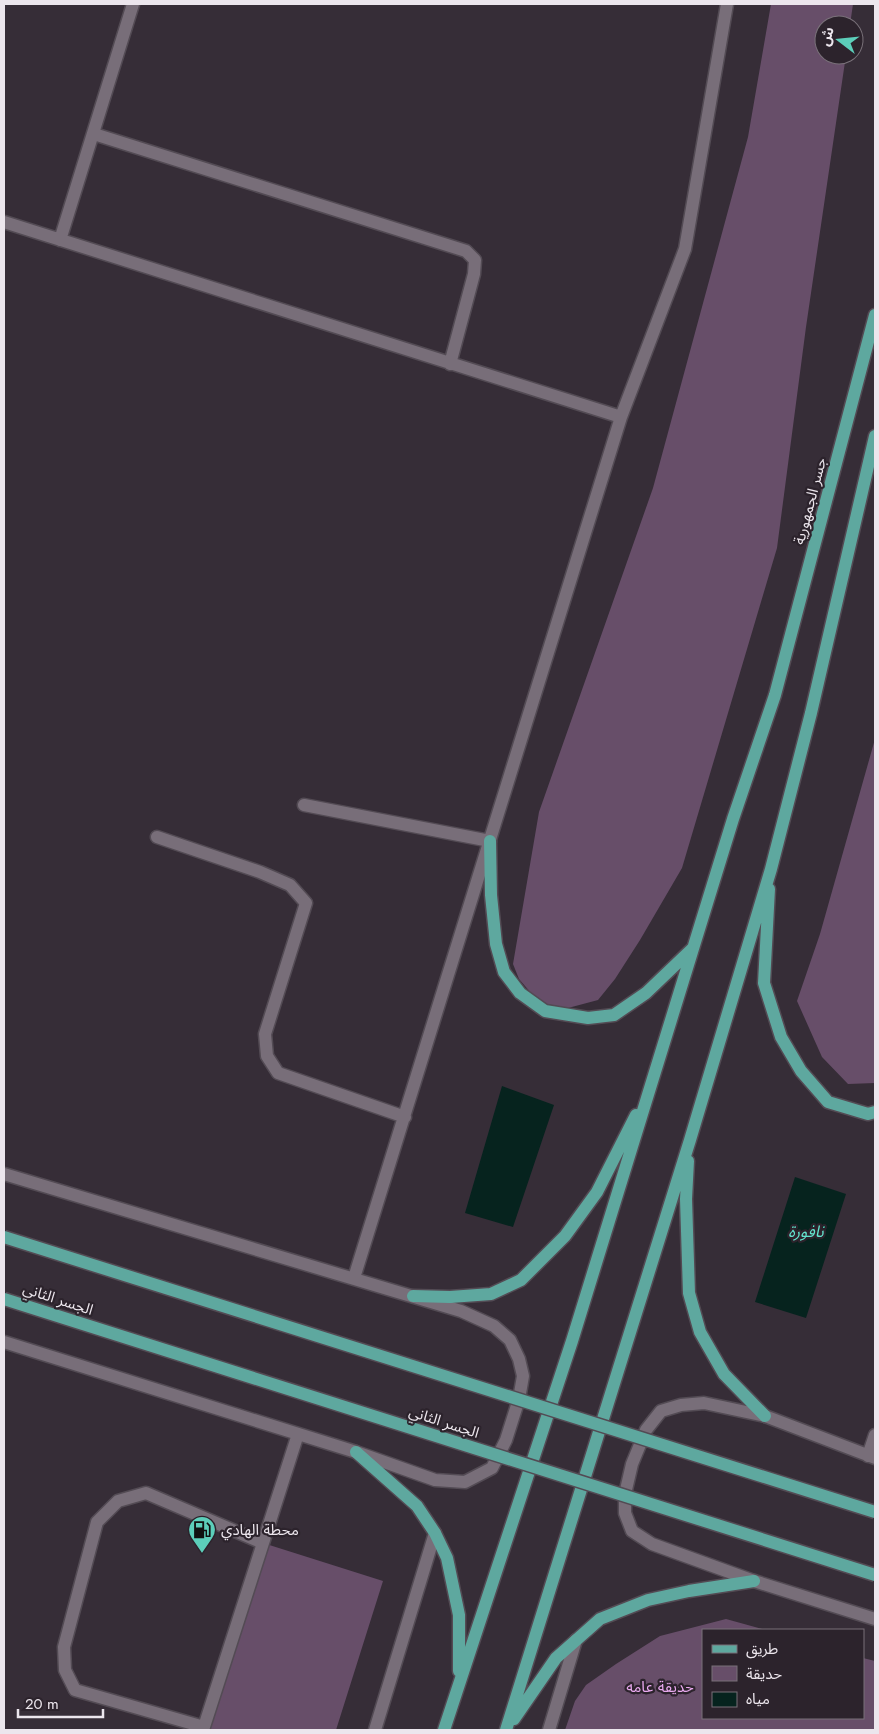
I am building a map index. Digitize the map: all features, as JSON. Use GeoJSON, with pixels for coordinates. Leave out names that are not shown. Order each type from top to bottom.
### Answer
{"type":"FeatureCollection","features":[{"type":"Feature","properties":{"kind":"main road","name":"جسر الجمهورية"},"geometry":{"type":"LineString","coordinates":[[651,1087],[733,819],[775,696],[875,315]]}},
{"type":"Feature","properties":{"kind":"main road"},"geometry":{"type":"LineString","coordinates":[[506,1730],[690,1140],[770,868],[811,713],[875,436]]}},
{"type":"Feature","properties":{"kind":"main road"},"geometry":{"type":"LineString","coordinates":[[490,841],[491,895],[496,944],[504,972],[520,993],[545,1011],[588,1018],[614,1015],[646,993],[694,947]]}},
{"type":"Feature","properties":{"kind":"main road"},"geometry":{"type":"LineString","coordinates":[[770,868],[764,983],[781,1037],[801,1071],[828,1102],[868,1114],[875,1112]]}},
{"type":"Feature","properties":{"kind":"main road"},"geometry":{"type":"LineString","coordinates":[[412,1296],[450,1297],[491,1294],[521,1280],[565,1236],[597,1192],[651,1087]]}},
{"type":"Feature","properties":{"kind":"main road"},"geometry":{"type":"LineString","coordinates":[[444,1730],[572,1341],[651,1087]]}},
{"type":"Feature","properties":{"kind":"main road"},"geometry":{"type":"LineString","coordinates":[[690,1140],[686,1199],[689,1293],[700,1332],[724,1374],[765,1416]]}},
{"type":"Feature","properties":{"kind":"main road"},"geometry":{"type":"LineString","coordinates":[[4,1237],[875,1512]]}},
{"type":"Feature","properties":{"kind":"main road","name":"الجسر الثاني"},"geometry":{"type":"LineString","coordinates":[[4,1299],[875,1575]]}},
{"type":"Feature","properties":{"kind":"main road"},"geometry":{"type":"LineString","coordinates":[[356,1452],[417,1506],[435,1533],[446,1558],[459,1614],[458,1683]]}},
{"type":"Feature","properties":{"kind":"main road"},"geometry":{"type":"LineString","coordinates":[[506,1730],[556,1658],[600,1619],[648,1600],[689,1591],[754,1581]]}},
{"type":"Feature","properties":{"kind":"street"},"geometry":{"type":"LineString","coordinates":[[60,240],[94,134],[132,4]]}},
{"type":"Feature","properties":{"kind":"street"},"geometry":{"type":"LineString","coordinates":[[354,1278],[622,418],[685,249],[727,4]]}},
{"type":"Feature","properties":{"kind":"street"},"geometry":{"type":"LineString","coordinates":[[94,134],[466,251],[475,260],[474,274],[450,364]]}},
{"type":"Feature","properties":{"kind":"street"},"geometry":{"type":"LineString","coordinates":[[4,222],[622,418]]}},
{"type":"Feature","properties":{"kind":"street"},"geometry":{"type":"LineString","coordinates":[[304,805],[490,841]]}},
{"type":"Feature","properties":{"kind":"street"},"geometry":{"type":"LineString","coordinates":[[157,837],[260,872],[290,885],[306,903],[264,1034],[267,1056],[278,1073],[405,1117]]}},
{"type":"Feature","properties":{"kind":"street"},"geometry":{"type":"LineString","coordinates":[[4,1174],[461,1311],[494,1326],[510,1340],[519,1359],[523,1376],[519,1399],[506,1440],[492,1468],[465,1482],[435,1480],[356,1452],[4,1342]]}},
{"type":"Feature","properties":{"kind":"street"},"geometry":{"type":"LineString","coordinates":[[875,1435],[872,1457],[765,1416],[704,1403],[681,1405],[661,1411],[646,1430],[632,1464],[625,1494],[625,1513],[632,1531],[652,1544],[754,1581],[875,1619]]}},
{"type":"Feature","properties":{"kind":"street"},"geometry":{"type":"LineString","coordinates":[[263,1543],[146,1493],[118,1501],[97,1522],[64,1647],[65,1670],[75,1690],[204,1729],[298,1434]]}},
{"type":"Feature","properties":{"kind":"street"},"geometry":{"type":"LineString","coordinates":[[375,1730],[435,1533]]}},
{"type":"Feature","properties":{"kind":"street"},"geometry":{"type":"LineString","coordinates":[[549,1730],[576,1640]]}},
{"type":"Feature","properties":{"kind":"green space"},"geometry":{"type":"Polygon","coordinates":[[[771,4],[853,4],[851,15],[814,15],[814,65],[845,65],[806,327],[777,548],[682,868],[640,940],[615,979],[598,1000],[568,1008],[547,1004],[531,993],[519,979],[513,964],[539,812],[653,488],[748,137],[771,4]]]}},
{"type":"Feature","properties":{"kind":"green space"},"geometry":{"type":"Polygon","coordinates":[[[875,739],[875,1083],[848,1084],[822,1057],[797,1001],[820,934],[875,739]]]}},
{"type":"Feature","properties":{"kind":"green space"},"geometry":{"type":"Polygon","coordinates":[[[263,1543],[383,1581],[336,1730],[208,1730],[263,1543]]]}},
{"type":"Feature","properties":{"kind":"green space","name":"حديقة عامه"},"geometry":{"type":"Polygon","coordinates":[[[726,1619],[762,1629],[702,1629],[702,1719],[864,1719],[864,1658],[875,1661],[875,1730],[565,1730],[575,1701],[586,1685],[660,1636],[726,1619]]]}},
{"type":"Feature","properties":{"kind":"water"},"geometry":{"type":"Polygon","coordinates":[[[502,1086],[554,1105],[513,1227],[465,1213],[502,1086]]]}},
{"type":"Feature","properties":{"kind":"water","name":"نافورة"},"geometry":{"type":"Polygon","coordinates":[[[795,1177],[846,1194],[806,1318],[755,1302],[795,1177]]]}},
{"type":"Feature","properties":{"kind":"place","name":"محطة الهادي"},"geometry":{"type":"Point","coordinates":[202,1554]}}]}
